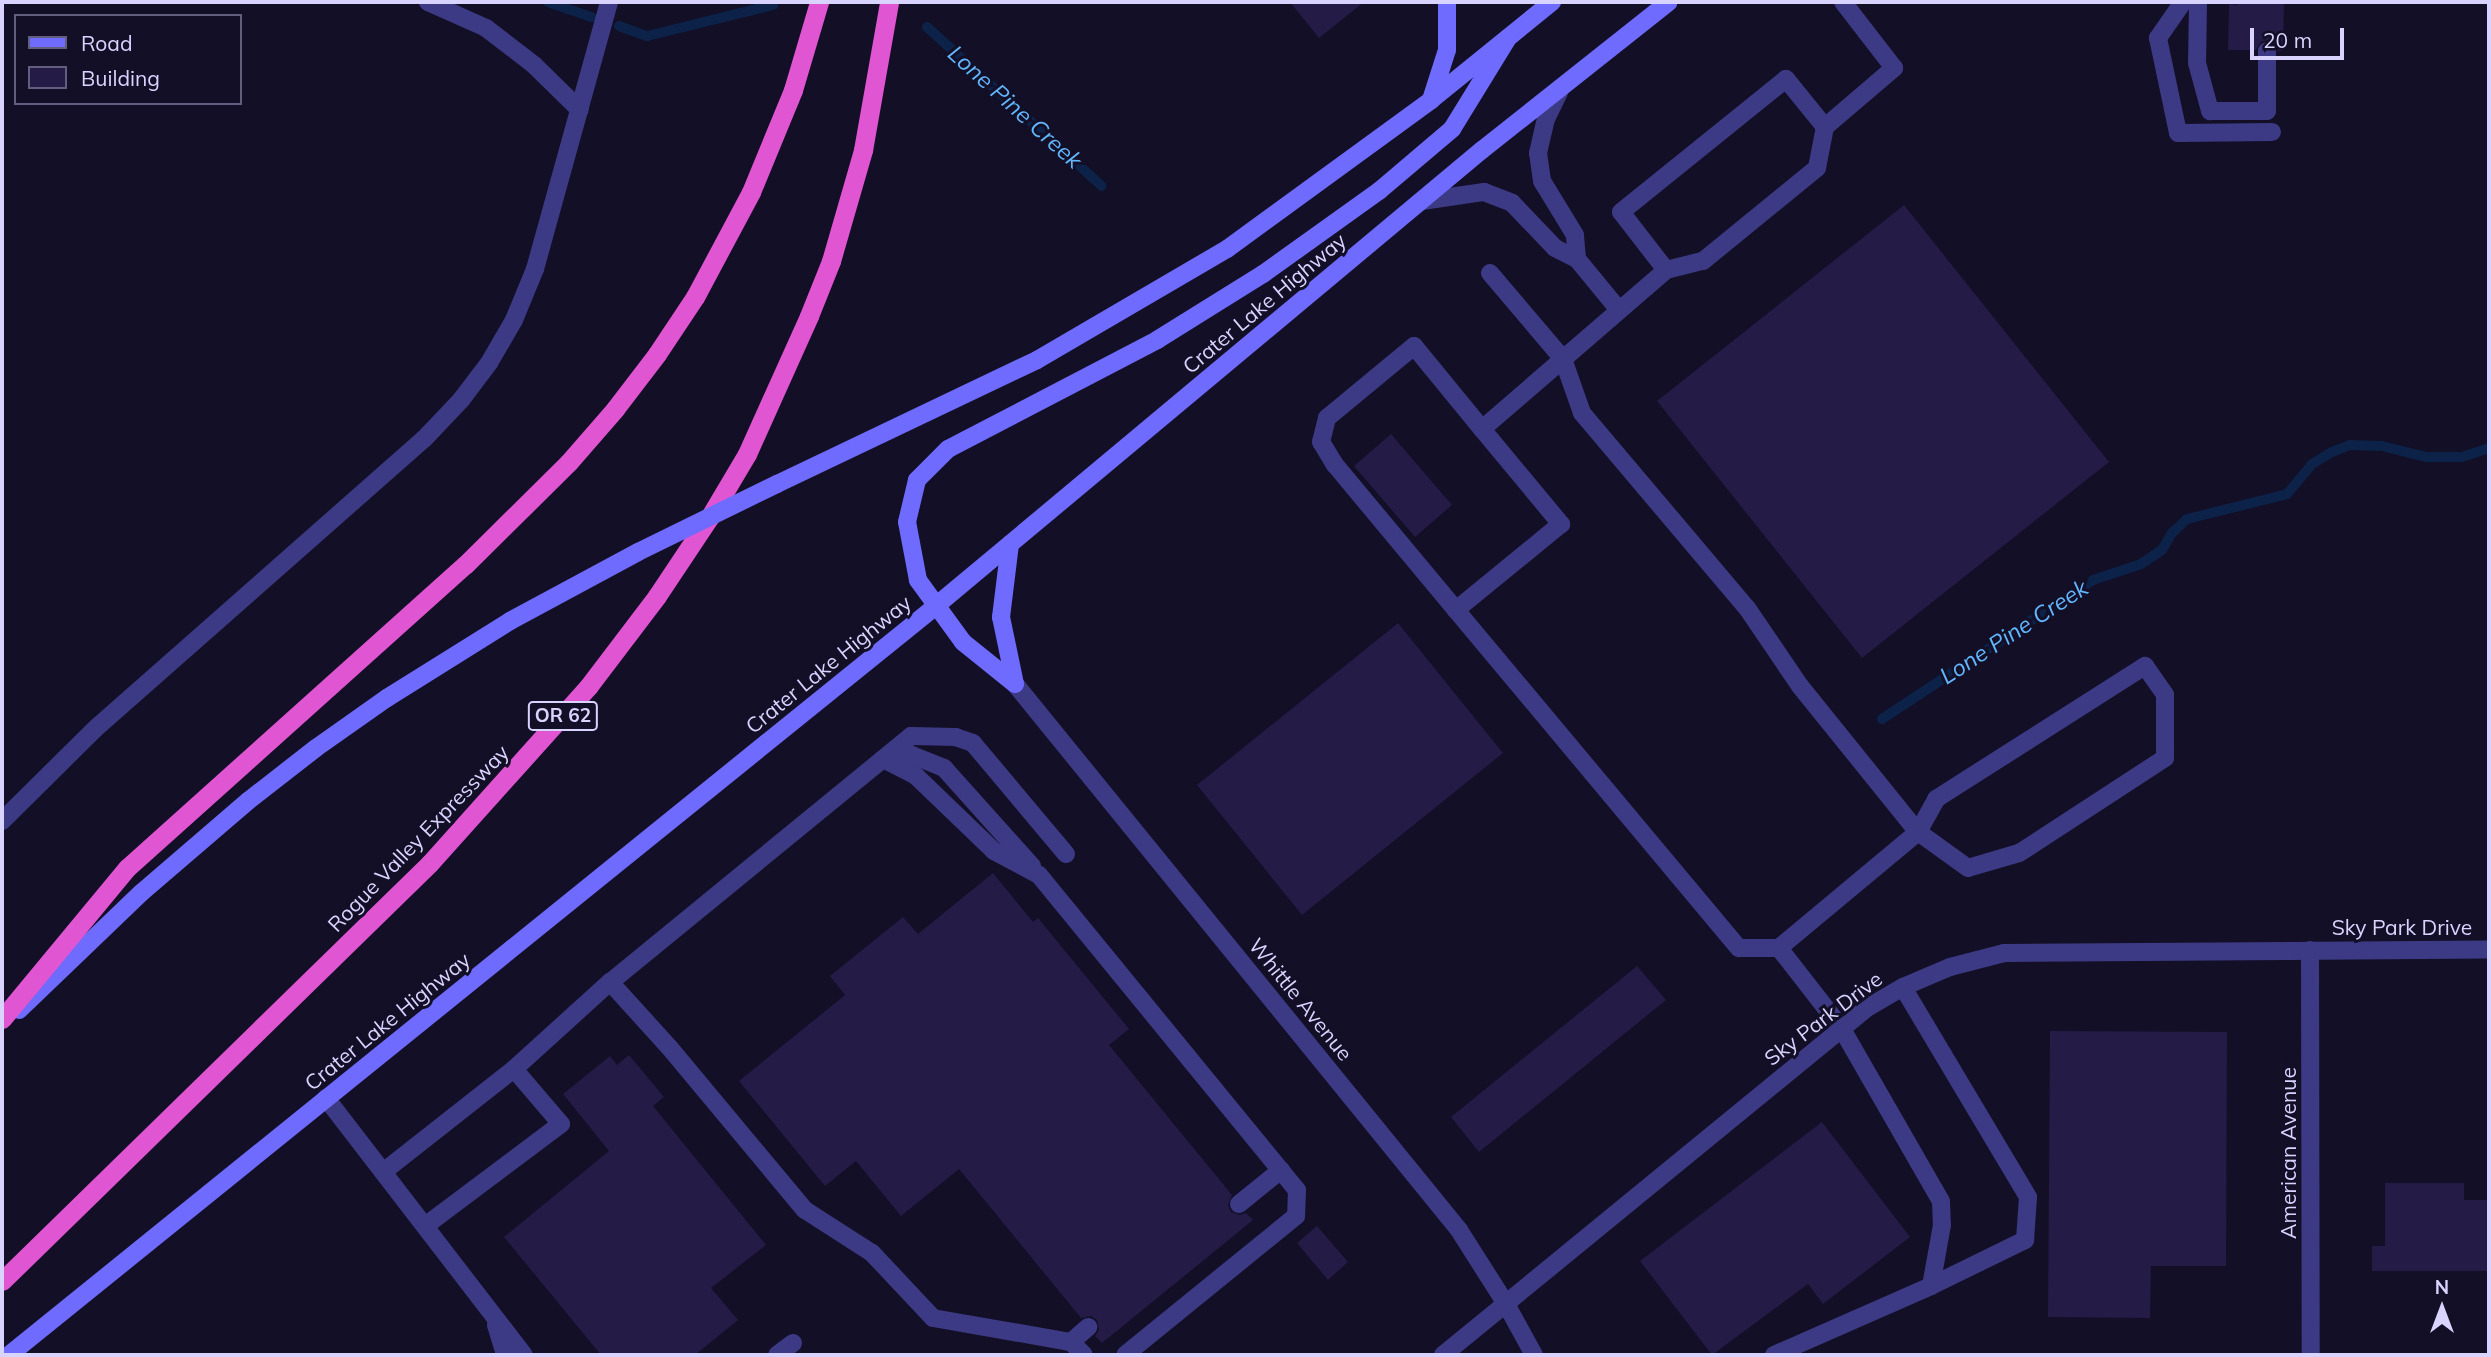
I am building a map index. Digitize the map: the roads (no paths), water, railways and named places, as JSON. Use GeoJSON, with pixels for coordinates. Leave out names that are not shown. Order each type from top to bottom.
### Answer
{"type":"FeatureCollection","features":[{"type":"Feature","properties":{"kind":"highway"},"geometry":{"type":"LineString","coordinates":[[2,1019],[127,868],[465,565],[569,463],[657,354],[695,297],[751,192],[793,90],[819,2]]}},
{"type":"Feature","properties":{"kind":"highway","name":"Rogue Valley Expressway"},"geometry":{"type":"LineString","coordinates":[[2,1281],[430,863],[511,776],[588,687],[664,586],[747,454],[779,388],[831,261],[863,150],[889,2]]}},
{"type":"Feature","properties":{"kind":"main road"},"geometry":{"type":"LineString","coordinates":[[1431,100],[1447,50],[1447,2]]}},
{"type":"Feature","properties":{"kind":"main road"},"geometry":{"type":"LineString","coordinates":[[2,1026],[141,893],[248,800],[387,698],[510,621],[638,552],[1037,360],[1157,292],[1237,242],[1431,100],[1552,2]]}},
{"type":"Feature","properties":{"kind":"main road","name":"Crater Lake Highway"},"geometry":{"type":"LineString","coordinates":[[9,1355],[937,605],[1422,201],[1670,2]]}},
{"type":"Feature","properties":{"kind":"main road"},"geometry":{"type":"LineString","coordinates":[[1016,684],[964,642],[918,580],[907,522],[917,480],[948,449],[1157,340],[1264,274],[1379,191],[1452,129],[1507,38]]}},
{"type":"Feature","properties":{"kind":"main road"},"geometry":{"type":"LineString","coordinates":[[1010,544],[1001,617],[1016,684]]}},
{"type":"Feature","properties":{"kind":"street"},"geometry":{"type":"LineString","coordinates":[[428,2],[486,29],[534,65],[580,110]]}},
{"type":"Feature","properties":{"kind":"street"},"geometry":{"type":"LineString","coordinates":[[2,821],[96,728],[424,439],[461,400],[489,363],[514,320],[535,269],[609,2]]}},
{"type":"Feature","properties":{"kind":"street"},"geometry":{"type":"LineString","coordinates":[[2183,2],[2158,38],[2178,133],[2272,132]]}},
{"type":"Feature","properties":{"kind":"street"},"geometry":{"type":"LineString","coordinates":[[2198,2],[2197,63],[2210,111],[2267,111],[2267,51]]}},
{"type":"Feature","properties":{"kind":"street"},"geometry":{"type":"LineString","coordinates":[[1482,429],[1665,270],[1703,261],[1817,168],[1825,127],[1894,68],[1850,4]]}},
{"type":"Feature","properties":{"kind":"street"},"geometry":{"type":"LineString","coordinates":[[1665,270],[1620,212],[1786,79],[1825,127]]}},
{"type":"Feature","properties":{"kind":"street"},"geometry":{"type":"LineString","coordinates":[[1559,92],[1546,119],[1539,162],[1542,181],[1575,235],[1577,259]]}},
{"type":"Feature","properties":{"kind":"street"},"geometry":{"type":"LineString","coordinates":[[1422,201],[1485,192],[1512,202],[1555,248],[1577,259],[1619,310]]}},
{"type":"Feature","properties":{"kind":"street"},"geometry":{"type":"LineString","coordinates":[[1455,610],[1561,524],[1414,346],[1327,418],[1321,442],[1335,465],[1455,610],[1739,948],[1779,948],[1918,832],[1936,799],[2146,666],[2165,695],[2165,758],[2020,853],[1968,868],[1918,832],[1800,685],[1747,608],[1582,413],[1563,359],[1490,273]]}},
{"type":"Feature","properties":{"kind":"street","name":"Whittle Avenue"},"geometry":{"type":"LineString","coordinates":[[1016,684],[1459,1230],[1506,1304],[1534,1355]]}},
{"type":"Feature","properties":{"kind":"street"},"geometry":{"type":"LineString","coordinates":[[383,1172],[514,1069],[610,982],[911,736],[956,737],[973,743],[1066,854]]}},
{"type":"Feature","properties":{"kind":"street"},"geometry":{"type":"LineString","coordinates":[[883,759],[912,755],[944,768],[1039,875],[1297,1190],[1296,1216],[1125,1355]]}},
{"type":"Feature","properties":{"kind":"street"},"geometry":{"type":"LineString","coordinates":[[883,759],[916,776],[994,851],[1039,875]]}},
{"type":"Feature","properties":{"kind":"street"},"geometry":{"type":"LineString","coordinates":[[1779,948],[1842,1029],[1941,1201],[1942,1224],[1931,1286]]}},
{"type":"Feature","properties":{"kind":"street","name":"American Avenue"},"geometry":{"type":"LineString","coordinates":[[2310,950],[2311,1355]]}},
{"type":"Feature","properties":{"kind":"street","name":"Sky Park Drive"},"geometry":{"type":"LineString","coordinates":[[1443,1355],[1867,1008],[1903,987],[1950,967],[2004,953],[2489,950]]}},
{"type":"Feature","properties":{"kind":"street"},"geometry":{"type":"LineString","coordinates":[[610,982],[669,1047],[805,1210],[872,1253],[933,1318],[1071,1342],[1084,1355]]}},
{"type":"Feature","properties":{"kind":"street"},"geometry":{"type":"LineString","coordinates":[[1774,1355],[1931,1286],[2025,1240],[2028,1197],[1903,987]]}},
{"type":"Feature","properties":{"kind":"street"},"geometry":{"type":"LineString","coordinates":[[425,1226],[561,1124],[514,1069]]}},
{"type":"Feature","properties":{"kind":"street"},"geometry":{"type":"LineString","coordinates":[[326,1098],[524,1355]]}},
{"type":"Feature","properties":{"kind":"street"},"geometry":{"type":"LineString","coordinates":[[1239,1204],[1282,1170]]}},
{"type":"Feature","properties":{"kind":"street"},"geometry":{"type":"LineString","coordinates":[[493,1315],[505,1355]]}},
{"type":"Feature","properties":{"kind":"street"},"geometry":{"type":"LineString","coordinates":[[1071,1342],[1088,1327]]}},
{"type":"Feature","properties":{"kind":"street"},"geometry":{"type":"LineString","coordinates":[[777,1355],[793,1343]]}},
{"type":"Feature","properties":{"kind":"waterway","name":"Lone Pine Creek"},"geometry":{"type":"LineString","coordinates":[[548,2],[591,17]]}},
{"type":"Feature","properties":{"kind":"waterway","name":"Lone Pine Creek"},"geometry":{"type":"LineString","coordinates":[[619,26],[647,36],[773,5]]}},
{"type":"Feature","properties":{"kind":"waterway","name":"Lone Pine Creek"},"geometry":{"type":"LineString","coordinates":[[927,27],[1102,186]]}},
{"type":"Feature","properties":{"kind":"waterway","name":"Lone Pine Creek"},"geometry":{"type":"LineString","coordinates":[[1882,719],[2093,580],[2141,564],[2162,550],[2172,533],[2187,519],[2287,494],[2312,464],[2332,452],[2350,445],[2382,446],[2426,457],[2462,457],[2489,448]]}}]}
